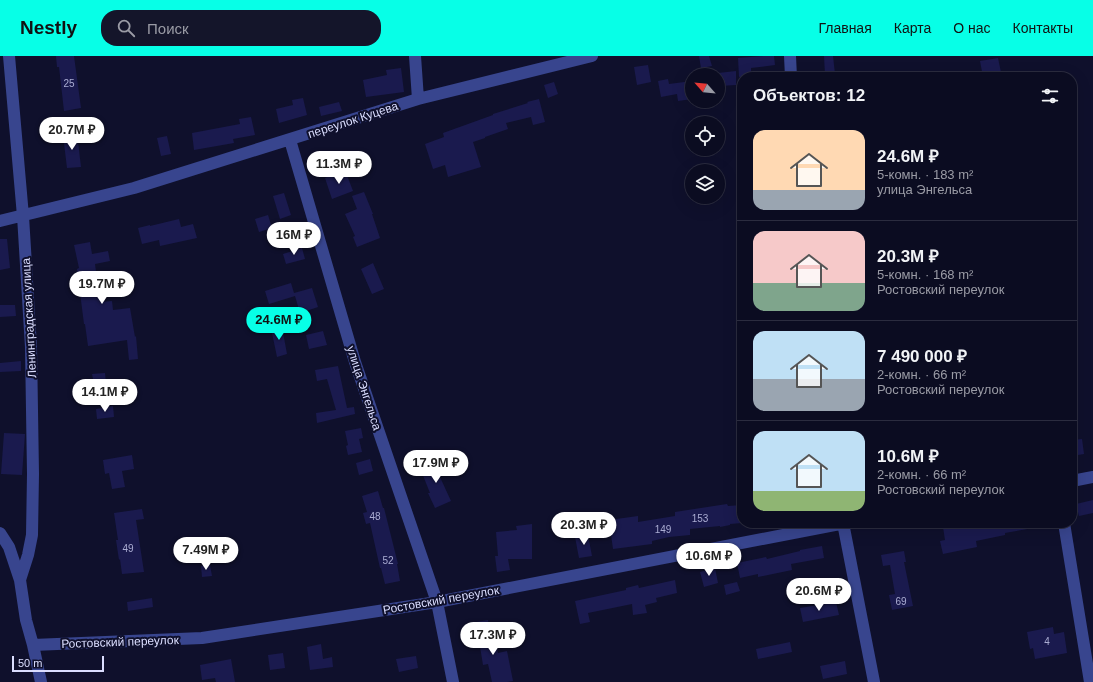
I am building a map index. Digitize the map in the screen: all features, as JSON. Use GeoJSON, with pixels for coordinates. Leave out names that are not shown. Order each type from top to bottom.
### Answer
{"type":"FeatureCollection","features":[{"type":"Feature","properties":{"kind":"street","name":"Ленинградская улица"},"geometry":{"type":"LineString","coordinates":[[9,56],[23,216],[31,347],[34,474],[32,535],[28,555],[20,580]]}},
{"type":"Feature","properties":{"kind":"street"},"geometry":{"type":"LineString","coordinates":[[415,56],[418,99]]}},
{"type":"Feature","properties":{"kind":"street","name":"переулок Куцева"},"geometry":{"type":"LineString","coordinates":[[0,221],[134,188],[418,99],[592,56]]}},
{"type":"Feature","properties":{"kind":"street"},"geometry":{"type":"LineString","coordinates":[[790,56],[792,72]]}},
{"type":"Feature","properties":{"kind":"street","name":"улица Энгельса"},"geometry":{"type":"LineString","coordinates":[[290,140],[355,362],[437,602],[453,682]]}},
{"type":"Feature","properties":{"kind":"street"},"geometry":{"type":"LineString","coordinates":[[1077,480],[1093,477]]}},
{"type":"Feature","properties":{"kind":"street","name":"Ростовский переулок"},"geometry":{"type":"LineString","coordinates":[[33,645],[202,638],[437,602],[818,528]]}},
{"type":"Feature","properties":{"kind":"street"},"geometry":{"type":"LineString","coordinates":[[845,528],[874,682]]}},
{"type":"Feature","properties":{"kind":"street"},"geometry":{"type":"LineString","coordinates":[[1065,528],[1090,682]]}},
{"type":"Feature","properties":{"kind":"street","name":"Ленинградская улица"},"geometry":{"type":"LineString","coordinates":[[0,533],[9,547],[20,580],[26,620],[41,682]]}},
{"type":"Feature","properties":{"kind":"building"},"geometry":{"type":"Polygon","coordinates":[[[56,56],[74,56],[81,108],[64,111],[59,67],[57,67],[56,56]]]}},
{"type":"Feature","properties":{"kind":"building"},"geometry":{"type":"Polygon","coordinates":[[[699,56],[709,56],[712,66],[701,68],[699,56]]]}},
{"type":"Feature","properties":{"kind":"building"},"geometry":{"type":"Polygon","coordinates":[[[774,56],[775,65],[751,68],[751,72],[739,72],[738,58],[774,56]]]}},
{"type":"Feature","properties":{"kind":"building"},"geometry":{"type":"Polygon","coordinates":[[[824,56],[833,56],[835,72],[825,72],[824,56]]]}},
{"type":"Feature","properties":{"kind":"building"},"geometry":{"type":"Polygon","coordinates":[[[998,58],[1001,72],[982,72],[980,61],[998,58]]]}},
{"type":"Feature","properties":{"kind":"building"},"geometry":{"type":"Polygon","coordinates":[[[648,65],[651,82],[637,85],[634,67],[648,65]]]}},
{"type":"Feature","properties":{"kind":"building"},"geometry":{"type":"Polygon","coordinates":[[[401,68],[404,92],[366,97],[363,80],[387,75],[386,70],[401,68]]]}},
{"type":"Feature","properties":{"kind":"building"},"geometry":{"type":"Polygon","coordinates":[[[736,71],[736,85],[725,86],[725,72],[736,71]]]}},
{"type":"Feature","properties":{"kind":"building"},"geometry":{"type":"Polygon","coordinates":[[[668,79],[669,84],[685,82],[685,100],[678,101],[677,94],[661,97],[658,81],[668,79]]]}},
{"type":"Feature","properties":{"kind":"building"},"geometry":{"type":"Polygon","coordinates":[[[554,82],[558,94],[548,98],[544,85],[554,82]]]}},
{"type":"Feature","properties":{"kind":"building"},"geometry":{"type":"Polygon","coordinates":[[[303,98],[307,115],[279,123],[276,109],[293,105],[292,100],[303,98]]]}},
{"type":"Feature","properties":{"kind":"building"},"geometry":{"type":"Polygon","coordinates":[[[539,99],[545,122],[533,125],[531,117],[506,123],[508,129],[473,142],[481,167],[448,177],[445,165],[433,169],[425,144],[444,137],[443,133],[493,114],[539,99]]]}},
{"type":"Feature","properties":{"kind":"building"},"geometry":{"type":"Polygon","coordinates":[[[339,102],[342,111],[321,116],[319,107],[339,102]]]}},
{"type":"Feature","properties":{"kind":"building"},"geometry":{"type":"Polygon","coordinates":[[[251,117],[255,135],[233,139],[234,143],[194,150],[192,133],[240,124],[239,119],[251,117]]]}},
{"type":"Feature","properties":{"kind":"building"},"geometry":{"type":"Polygon","coordinates":[[[77,133],[81,167],[67,168],[63,135],[77,133]]]}},
{"type":"Feature","properties":{"kind":"building"},"geometry":{"type":"Polygon","coordinates":[[[167,136],[171,154],[161,156],[157,138],[167,136]]]}},
{"type":"Feature","properties":{"kind":"building"},"geometry":{"type":"Polygon","coordinates":[[[345,170],[353,191],[332,199],[325,178],[345,170]]]}},
{"type":"Feature","properties":{"kind":"building"},"geometry":{"type":"Polygon","coordinates":[[[364,192],[373,214],[380,238],[357,247],[353,237],[355,236],[345,214],[357,209],[352,196],[364,192]]]}},
{"type":"Feature","properties":{"kind":"building"},"geometry":{"type":"Polygon","coordinates":[[[284,193],[291,215],[280,219],[273,196],[284,193]]]}},
{"type":"Feature","properties":{"kind":"building"},"geometry":{"type":"Polygon","coordinates":[[[268,215],[272,228],[259,232],[255,219],[268,215]]]}},
{"type":"Feature","properties":{"kind":"building"},"geometry":{"type":"Polygon","coordinates":[[[179,219],[181,227],[193,224],[197,238],[160,246],[159,240],[142,244],[138,228],[179,219]]]}},
{"type":"Feature","properties":{"kind":"building"},"geometry":{"type":"Polygon","coordinates":[[[0,239],[7,239],[10,268],[0,270],[0,239]]]}},
{"type":"Feature","properties":{"kind":"building"},"geometry":{"type":"Polygon","coordinates":[[[90,242],[92,254],[108,251],[110,261],[95,264],[100,302],[112,301],[113,310],[130,308],[135,337],[136,336],[138,359],[129,360],[127,340],[88,346],[77,269],[79,268],[74,245],[90,242]]]}},
{"type":"Feature","properties":{"kind":"building"},"geometry":{"type":"Polygon","coordinates":[[[302,248],[305,259],[286,264],[283,254],[302,248]]]}},
{"type":"Feature","properties":{"kind":"building"},"geometry":{"type":"Polygon","coordinates":[[[373,263],[384,289],[372,294],[361,269],[373,263]]]}},
{"type":"Feature","properties":{"kind":"building"},"geometry":{"type":"Polygon","coordinates":[[[291,283],[294,293],[312,288],[318,307],[300,313],[295,296],[269,304],[265,291],[291,283]]]}},
{"type":"Feature","properties":{"kind":"building"},"geometry":{"type":"Polygon","coordinates":[[[0,305],[15,305],[16,316],[0,317],[0,305]]]}},
{"type":"Feature","properties":{"kind":"building"},"geometry":{"type":"Polygon","coordinates":[[[297,318],[301,330],[292,333],[288,320],[297,318]]]}},
{"type":"Feature","properties":{"kind":"building"},"geometry":{"type":"Polygon","coordinates":[[[282,327],[287,354],[277,357],[271,328],[282,327]]]}},
{"type":"Feature","properties":{"kind":"building"},"geometry":{"type":"Polygon","coordinates":[[[323,331],[327,345],[309,349],[306,335],[323,331]]]}},
{"type":"Feature","properties":{"kind":"building"},"geometry":{"type":"Polygon","coordinates":[[[21,361],[21,371],[0,372],[0,363],[21,361]]]}},
{"type":"Feature","properties":{"kind":"building"},"geometry":{"type":"Polygon","coordinates":[[[338,366],[347,408],[354,407],[355,414],[317,423],[316,413],[336,410],[327,379],[317,381],[315,370],[338,366]]]}},
{"type":"Feature","properties":{"kind":"building"},"geometry":{"type":"Polygon","coordinates":[[[105,373],[106,383],[94,384],[92,374],[105,373]]]}},
{"type":"Feature","properties":{"kind":"building"},"geometry":{"type":"Polygon","coordinates":[[[113,406],[114,417],[97,419],[96,409],[113,406]]]}},
{"type":"Feature","properties":{"kind":"building"},"geometry":{"type":"Polygon","coordinates":[[[361,428],[363,438],[359,439],[362,452],[348,455],[346,446],[348,445],[345,431],[361,428]]]}},
{"type":"Feature","properties":{"kind":"building"},"geometry":{"type":"Polygon","coordinates":[[[4,433],[25,434],[22,475],[1,474],[4,433]]]}},
{"type":"Feature","properties":{"kind":"building"},"geometry":{"type":"Polygon","coordinates":[[[1082,439],[1084,454],[1077,455],[1077,440],[1082,439]]]}},
{"type":"Feature","properties":{"kind":"building"},"geometry":{"type":"Polygon","coordinates":[[[132,455],[134,469],[122,471],[125,487],[112,489],[109,473],[105,474],[103,460],[132,455]]]}},
{"type":"Feature","properties":{"kind":"building"},"geometry":{"type":"Polygon","coordinates":[[[370,459],[373,471],[359,475],[356,463],[370,459]]]}},
{"type":"Feature","properties":{"kind":"building"},"geometry":{"type":"Polygon","coordinates":[[[440,461],[444,473],[439,475],[451,501],[435,508],[428,493],[430,493],[420,468],[440,461]]]}},
{"type":"Feature","properties":{"kind":"building"},"geometry":{"type":"Polygon","coordinates":[[[378,491],[384,508],[398,564],[400,581],[385,584],[370,523],[366,524],[363,513],[367,512],[362,496],[378,491]]]}},
{"type":"Feature","properties":{"kind":"building"},"geometry":{"type":"Polygon","coordinates":[[[1093,500],[1093,513],[1079,516],[1077,504],[1093,500]]]}},
{"type":"Feature","properties":{"kind":"building"},"geometry":{"type":"Polygon","coordinates":[[[727,504],[728,506],[737,505],[737,523],[720,527],[690,529],[690,535],[669,537],[652,541],[652,544],[613,549],[609,520],[638,516],[638,522],[675,516],[675,512],[727,504]]]}},
{"type":"Feature","properties":{"kind":"building"},"geometry":{"type":"Polygon","coordinates":[[[142,509],[144,519],[136,520],[144,572],[122,574],[116,540],[118,540],[114,513],[142,509]]]}},
{"type":"Feature","properties":{"kind":"building"},"geometry":{"type":"Polygon","coordinates":[[[532,524],[532,559],[508,559],[510,570],[497,572],[495,556],[498,556],[496,532],[517,530],[516,526],[532,524]]]}},
{"type":"Feature","properties":{"kind":"building"},"geometry":{"type":"Polygon","coordinates":[[[943,528],[1033,528],[1005,533],[1005,535],[976,541],[977,547],[943,554],[940,541],[945,540],[943,528]]]}},
{"type":"Feature","properties":{"kind":"building"},"geometry":{"type":"Polygon","coordinates":[[[588,535],[592,556],[579,558],[575,537],[588,535]]]}},
{"type":"Feature","properties":{"kind":"building"},"geometry":{"type":"Polygon","coordinates":[[[822,546],[824,558],[791,564],[792,570],[758,577],[758,574],[740,578],[737,563],[766,557],[767,559],[822,546]]]}},
{"type":"Feature","properties":{"kind":"building"},"geometry":{"type":"Polygon","coordinates":[[[904,551],[906,562],[904,562],[913,606],[892,610],[889,595],[895,594],[890,565],[883,566],[881,555],[904,551]]]}},
{"type":"Feature","properties":{"kind":"building"},"geometry":{"type":"Polygon","coordinates":[[[210,565],[212,576],[202,577],[201,566],[210,565]]]}},
{"type":"Feature","properties":{"kind":"building"},"geometry":{"type":"Polygon","coordinates":[[[715,568],[718,583],[704,587],[700,572],[715,568]]]}},
{"type":"Feature","properties":{"kind":"building"},"geometry":{"type":"Polygon","coordinates":[[[675,580],[677,593],[656,598],[657,602],[645,605],[647,613],[633,615],[632,604],[588,613],[590,622],[580,624],[575,601],[626,590],[626,588],[638,585],[639,588],[675,580]]]}},
{"type":"Feature","properties":{"kind":"building"},"geometry":{"type":"Polygon","coordinates":[[[737,582],[740,591],[726,595],[724,585],[737,582]]]}},
{"type":"Feature","properties":{"kind":"building"},"geometry":{"type":"Polygon","coordinates":[[[152,598],[153,607],[128,611],[127,602],[152,598]]]}},
{"type":"Feature","properties":{"kind":"building"},"geometry":{"type":"Polygon","coordinates":[[[836,602],[839,615],[803,622],[800,608],[836,602]]]}},
{"type":"Feature","properties":{"kind":"building"},"geometry":{"type":"Polygon","coordinates":[[[488,620],[492,649],[497,648],[498,653],[507,651],[513,681],[492,682],[488,664],[483,665],[476,622],[488,620]]]}},
{"type":"Feature","properties":{"kind":"building"},"geometry":{"type":"Polygon","coordinates":[[[1053,627],[1054,634],[1064,632],[1067,653],[1035,659],[1033,648],[1030,649],[1027,632],[1053,627]]]}},
{"type":"Feature","properties":{"kind":"building"},"geometry":{"type":"Polygon","coordinates":[[[790,642],[792,652],[758,659],[756,649],[790,642]]]}},
{"type":"Feature","properties":{"kind":"building"},"geometry":{"type":"Polygon","coordinates":[[[321,644],[323,659],[332,657],[333,667],[310,670],[307,647],[321,644]]]}},
{"type":"Feature","properties":{"kind":"building"},"geometry":{"type":"Polygon","coordinates":[[[283,653],[285,668],[270,670],[268,655],[283,653]]]}},
{"type":"Feature","properties":{"kind":"building"},"geometry":{"type":"Polygon","coordinates":[[[416,656],[418,668],[399,672],[396,659],[416,656]]]}},
{"type":"Feature","properties":{"kind":"building"},"geometry":{"type":"Polygon","coordinates":[[[231,659],[235,682],[216,682],[215,678],[202,680],[200,665],[231,659]]]}},
{"type":"Feature","properties":{"kind":"building"},"geometry":{"type":"Polygon","coordinates":[[[845,661],[847,674],[823,679],[820,666],[845,661]]]}}]}
